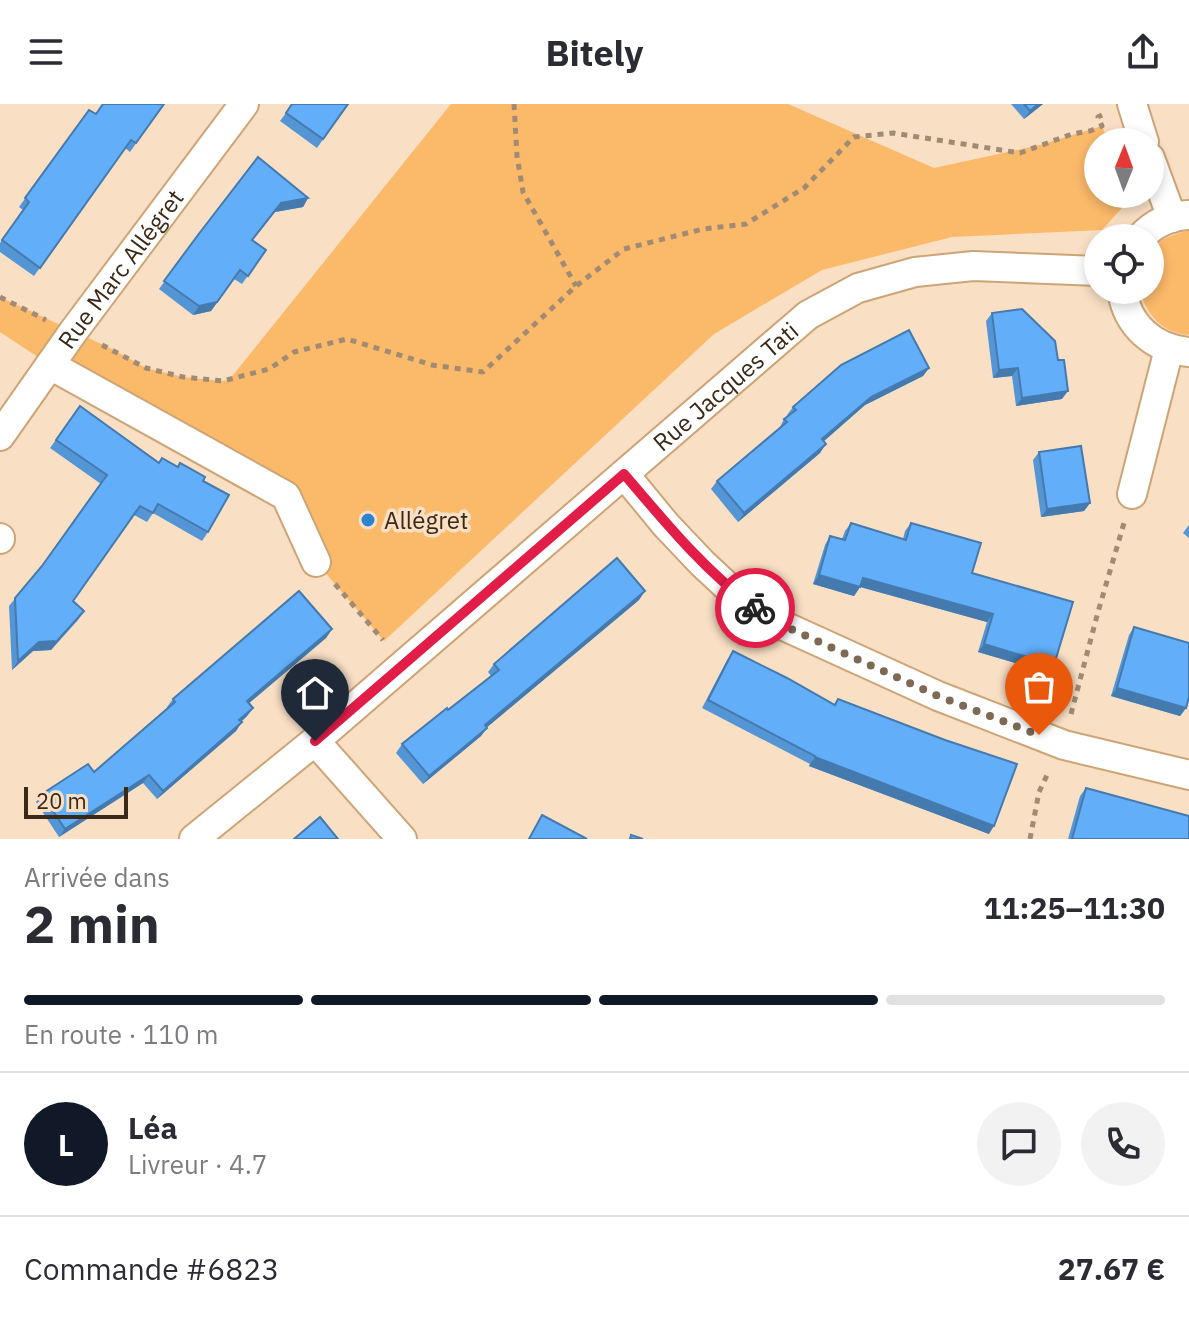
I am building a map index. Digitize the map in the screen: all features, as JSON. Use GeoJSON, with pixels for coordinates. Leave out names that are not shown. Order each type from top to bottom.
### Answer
{"type":"FeatureCollection","features":[{"type":"Feature","properties":{"kind":"street","name":"Rue Marc Allégret"},"geometry":{"type":"LineString","coordinates":[[0,436],[73,332],[244,104]]}},
{"type":"Feature","properties":{"kind":"street"},"geometry":{"type":"LineString","coordinates":[[1133,104],[1140,128]]}},
{"type":"Feature","properties":{"kind":"street"},"geometry":{"type":"LineString","coordinates":[[1156,224],[1180,216],[1164,185]]}},
{"type":"Feature","properties":{"kind":"street","name":"Rue Jacques Tati"},"geometry":{"type":"LineString","coordinates":[[194,839],[315,741],[808,315],[858,288],[915,272],[973,266],[1084,270]]}},
{"type":"Feature","properties":{"kind":"street"},"geometry":{"type":"LineString","coordinates":[[1126,304],[1137,326],[1148,338],[1179,351],[1132,494]]}},
{"type":"Feature","properties":{"kind":"street"},"geometry":{"type":"LineString","coordinates":[[50,365],[286,496],[316,562]]}},
{"type":"Feature","properties":{"kind":"street"},"geometry":{"type":"LineString","coordinates":[[624,474],[702,563],[732,591],[771,620],[938,696],[1064,745],[1189,775]]}},
{"type":"Feature","properties":{"kind":"street"},"geometry":{"type":"LineString","coordinates":[[315,741],[402,839]]}},
{"type":"Feature","properties":{"kind":"path"},"geometry":{"type":"LineString","coordinates":[[514,104],[523,192],[576,286]]}},
{"type":"Feature","properties":{"kind":"path"},"geometry":{"type":"LineString","coordinates":[[0,297],[146,368],[183,377],[223,381],[269,369],[294,352],[347,339],[432,365],[483,372],[576,286],[624,249],[703,229],[746,224],[804,188],[854,137],[893,133],[1020,153],[1102,126],[1098,117],[1133,104]]}},
{"type":"Feature","properties":{"kind":"path"},"geometry":{"type":"LineString","coordinates":[[1030,839],[1039,792],[1064,745],[1132,494]]}},
{"type":"Feature","properties":{"kind":"path"},"geometry":{"type":"LineString","coordinates":[[316,562],[404,664]]}},
{"type":"Feature","properties":{"kind":"shaded area"},"geometry":{"type":"Polygon","coordinates":[[[451,104],[788,104],[934,168],[1040,145],[1084,132],[1084,208],[1122,208],[1107,224],[1084,224],[1084,231],[952,237],[822,270],[714,334],[384,641],[316,562],[286,496],[50,365],[0,332],[0,297],[146,368],[183,377],[229,380],[451,104]]]}},
{"type":"Feature","properties":{"kind":"shaded area"},"geometry":{"type":"Polygon","coordinates":[[[1189,231],[1189,335],[1163,327],[1145,304],[1164,304],[1164,240],[1189,231]]]}},
{"type":"Feature","properties":{"kind":"building"},"geometry":{"type":"Polygon","coordinates":[[[103,104],[164,104],[136,143],[131,140],[40,268],[2,240],[29,202],[25,198],[89,110],[96,114],[103,104]]]}},
{"type":"Feature","properties":{"kind":"building"},"geometry":{"type":"Polygon","coordinates":[[[292,104],[348,104],[323,139],[286,113],[292,104]]]}},
{"type":"Feature","properties":{"kind":"building"},"geometry":{"type":"Polygon","coordinates":[[[1024,104],[1038,104],[1030,111],[1024,104]]]}},
{"type":"Feature","properties":{"kind":"building"},"geometry":{"type":"Polygon","coordinates":[[[258,157],[308,198],[281,203],[252,240],[266,250],[248,276],[240,270],[217,302],[199,306],[164,281],[258,157]]]}},
{"type":"Feature","properties":{"kind":"building"},"geometry":{"type":"Polygon","coordinates":[[[1022,309],[1055,341],[1058,360],[1064,360],[1068,391],[1022,398],[1018,368],[999,370],[992,313],[1022,309]]]}},
{"type":"Feature","properties":{"kind":"building"},"geometry":{"type":"Polygon","coordinates":[[[909,330],[929,368],[871,397],[822,439],[826,444],[744,513],[717,481],[787,422],[784,419],[796,410],[793,407],[841,365],[909,330]]]}},
{"type":"Feature","properties":{"kind":"building"},"geometry":{"type":"Polygon","coordinates":[[[80,406],[159,463],[162,458],[178,467],[180,463],[205,477],[203,481],[229,495],[208,532],[158,504],[153,513],[140,506],[73,601],[84,611],[57,641],[39,642],[18,661],[15,598],[42,566],[107,475],[56,440],[80,406]]]}},
{"type":"Feature","properties":{"kind":"building"},"geometry":{"type":"Polygon","coordinates":[[[1081,446],[1090,503],[1047,509],[1039,452],[1081,446]]]}},
{"type":"Feature","properties":{"kind":"building"},"geometry":{"type":"Polygon","coordinates":[[[851,523],[906,540],[911,523],[981,543],[972,573],[1073,602],[1054,665],[984,644],[993,614],[863,578],[860,587],[819,575],[830,536],[845,540],[851,523]]]}},
{"type":"Feature","properties":{"kind":"building"},"geometry":{"type":"Polygon","coordinates":[[[617,558],[645,591],[429,776],[402,744],[499,670],[494,664],[617,558]]]}},
{"type":"Feature","properties":{"kind":"building"},"geometry":{"type":"Polygon","coordinates":[[[299,591],[332,629],[247,701],[253,708],[239,720],[242,722],[163,791],[149,775],[65,829],[42,794],[88,764],[94,772],[175,702],[173,699],[299,591]]]}},
{"type":"Feature","properties":{"kind":"building"},"geometry":{"type":"Polygon","coordinates":[[[1134,627],[1189,643],[1189,697],[1186,708],[1117,688],[1134,627]]]}},
{"type":"Feature","properties":{"kind":"building"},"geometry":{"type":"Polygon","coordinates":[[[733,651],[835,705],[838,699],[1017,764],[994,826],[815,757],[708,700],[733,651]]]}},
{"type":"Feature","properties":{"kind":"building"},"geometry":{"type":"Polygon","coordinates":[[[1086,788],[1189,816],[1189,839],[1072,839],[1086,788]]]}},
{"type":"Feature","properties":{"kind":"building"},"geometry":{"type":"Polygon","coordinates":[[[542,815],[587,839],[529,839],[542,815]]]}},
{"type":"Feature","properties":{"kind":"building"},"geometry":{"type":"Polygon","coordinates":[[[320,817],[338,839],[294,839],[320,817]]]}},
{"type":"Feature","properties":{"kind":"way so far"},"geometry":{"type":"LineString","coordinates":[[755,608],[771,620],[894,677],[1039,735]]}},
{"type":"Feature","properties":{"kind":"place","name":"Allégret"},"geometry":{"type":"Point","coordinates":[368,520]}},
{"type":"Feature","properties":{"kind":"route"},"geometry":{"type":"LineString","coordinates":[[315,741],[624,474],[702,563],[755,608]]}}]}
